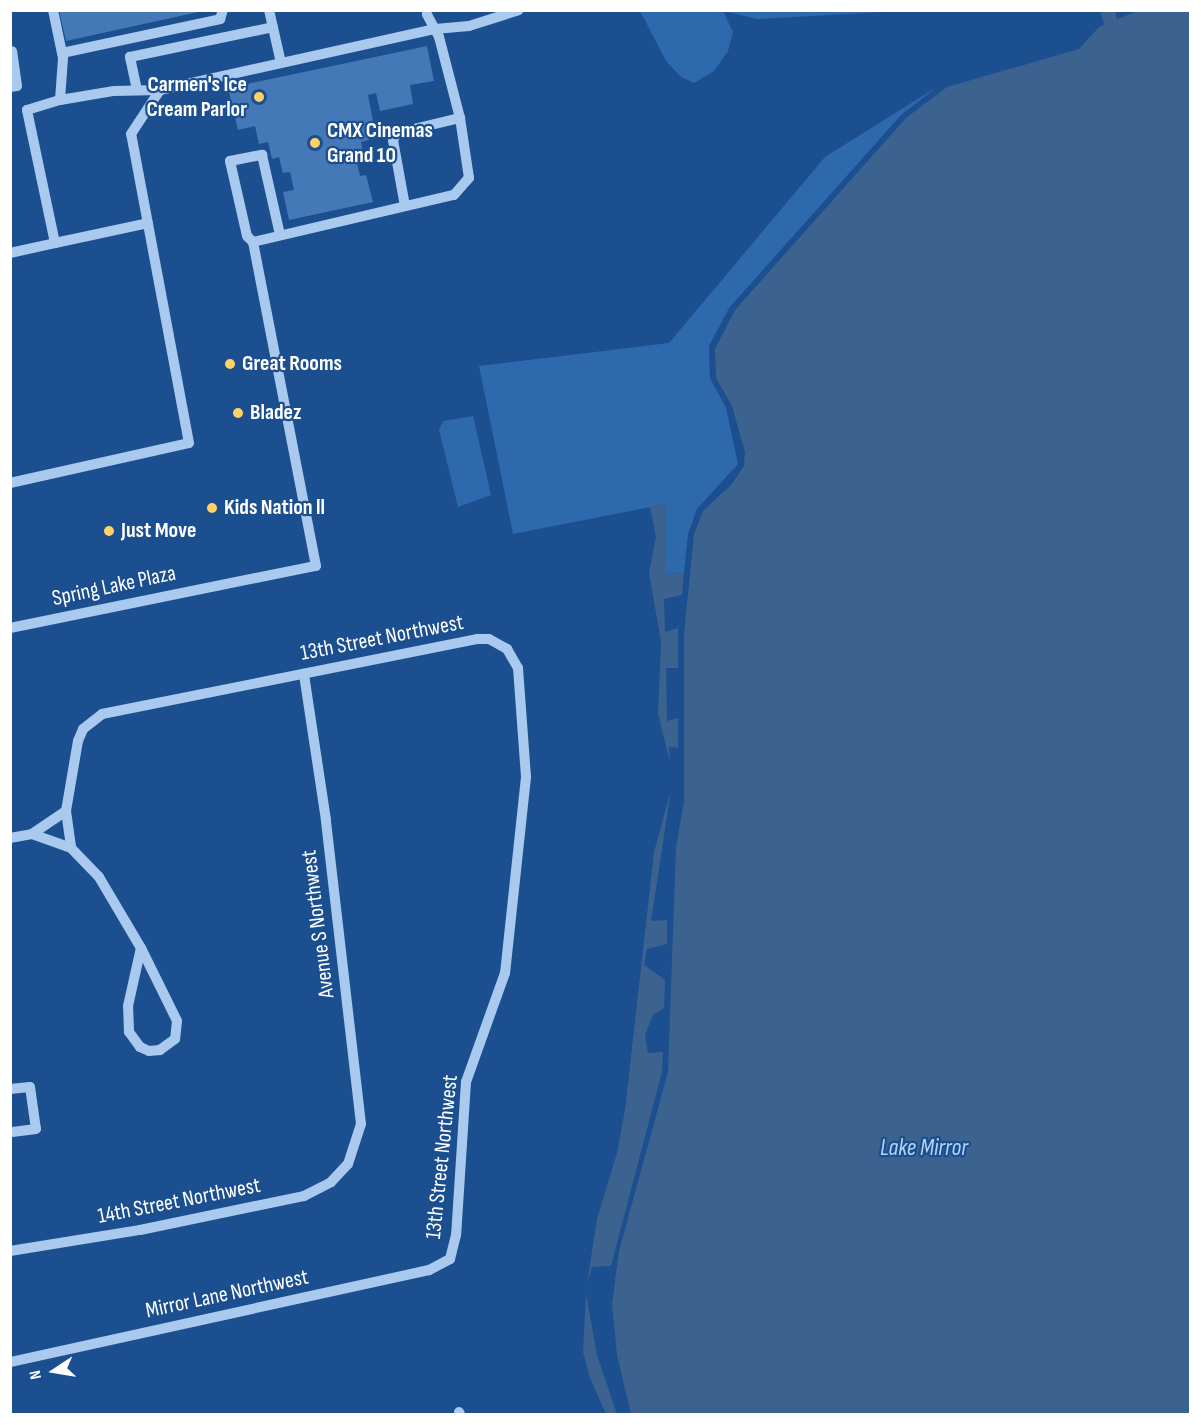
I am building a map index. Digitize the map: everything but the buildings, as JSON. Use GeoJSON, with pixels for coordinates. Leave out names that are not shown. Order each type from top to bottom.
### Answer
{"type":"FeatureCollection","features":[{"type":"Feature","properties":{"kind":"street"},"geometry":{"type":"LineString","coordinates":[[52,10],[62,53],[60,99]]}},
{"type":"Feature","properties":{"kind":"street"},"geometry":{"type":"LineString","coordinates":[[62,53],[220,19],[223,10]]}},
{"type":"Feature","properties":{"kind":"street"},"geometry":{"type":"LineString","coordinates":[[269,10],[281,63]]}},
{"type":"Feature","properties":{"kind":"street"},"geometry":{"type":"LineString","coordinates":[[55,243],[27,110],[60,99],[137,90],[160,90],[435,29],[469,26],[519,10]]}},
{"type":"Feature","properties":{"kind":"street"},"geometry":{"type":"LineString","coordinates":[[280,236],[262,155],[230,161],[247,236],[253,242],[280,236],[405,206],[454,195],[469,178],[460,118],[435,29],[426,12]]}},
{"type":"Feature","properties":{"kind":"street"},"geometry":{"type":"LineString","coordinates":[[137,90],[130,57],[273,27]]}},
{"type":"Feature","properties":{"kind":"street"},"geometry":{"type":"LineString","coordinates":[[10,87],[18,86],[12,51]]}},
{"type":"Feature","properties":{"kind":"street"},"geometry":{"type":"LineString","coordinates":[[10,483],[189,443],[131,134],[160,90]]}},
{"type":"Feature","properties":{"kind":"street"},"geometry":{"type":"LineString","coordinates":[[405,206],[393,140],[397,133],[460,118]]}},
{"type":"Feature","properties":{"kind":"street"},"geometry":{"type":"LineString","coordinates":[[10,253],[148,223]]}},
{"type":"Feature","properties":{"kind":"street","name":"Spring Lake Plaza"},"geometry":{"type":"LineString","coordinates":[[10,628],[226,582],[316,566],[253,242]]}},
{"type":"Feature","properties":{"kind":"street","name":"13th Street Northwest"},"geometry":{"type":"LineString","coordinates":[[70,848],[66,811],[78,741],[83,729],[102,714],[477,639],[489,639],[507,649],[518,668],[526,777],[507,963],[496,1006],[475,1050],[466,1082],[456,1235],[450,1259]]}},
{"type":"Feature","properties":{"kind":"street","name":"Avenue S Northwest"},"geometry":{"type":"LineString","coordinates":[[304,674],[326,820],[361,1124],[357,1145],[346,1167]]}},
{"type":"Feature","properties":{"kind":"street"},"geometry":{"type":"LineString","coordinates":[[10,838],[32,834],[66,811]]}},
{"type":"Feature","properties":{"kind":"street"},"geometry":{"type":"LineString","coordinates":[[32,834],[70,848],[99,877],[141,948],[177,1021],[175,1039],[160,1050],[149,1051],[140,1047],[129,1032],[128,1006],[141,948]]}},
{"type":"Feature","properties":{"kind":"street"},"geometry":{"type":"LineString","coordinates":[[10,1089],[30,1087],[36,1129],[10,1132]]}},
{"type":"Feature","properties":{"kind":"street","name":"14th Street Northwest"},"geometry":{"type":"LineString","coordinates":[[10,1251],[141,1230],[304,1196],[331,1182],[346,1167]]}},
{"type":"Feature","properties":{"kind":"street","name":"Mirror Lane Northwest"},"geometry":{"type":"LineString","coordinates":[[10,1362],[429,1270],[450,1259]]}},
{"type":"Feature","properties":{"kind":"shaded area"},"geometry":{"type":"Polygon","coordinates":[[[640,11],[723,11],[733,32],[728,51],[714,71],[694,83],[681,77],[666,61],[640,11]]]}},
{"type":"Feature","properties":{"kind":"shaded area"},"geometry":{"type":"Polygon","coordinates":[[[724,11],[901,11],[757,19],[724,11]]]}},
{"type":"Feature","properties":{"kind":"shaded area"},"geometry":{"type":"Polygon","coordinates":[[[937,87],[901,115],[729,308],[709,346],[710,378],[726,408],[738,464],[697,509],[688,534],[684,572],[665,575],[666,504],[513,534],[479,366],[669,343],[825,157],[937,87]]]}},
{"type":"Feature","properties":{"kind":"shaded area"},"geometry":{"type":"Polygon","coordinates":[[[473,416],[491,495],[458,507],[439,430],[443,421],[473,416]]]}},
{"type":"Feature","properties":{"kind":"water","name":"Lake Mirror"},"geometry":{"type":"Polygon","coordinates":[[[1139,10],[1190,11],[1190,1414],[631,1414],[617,1355],[612,1304],[619,1251],[668,1072],[676,847],[684,801],[684,634],[694,534],[703,511],[731,485],[744,466],[745,452],[732,406],[716,378],[715,349],[735,310],[906,118],[947,87],[1079,49],[1099,27],[1139,10]]]}},
{"type":"Feature","properties":{"kind":"water"},"geometry":{"type":"Polygon","coordinates":[[[666,504],[665,575],[684,572],[682,595],[664,599],[665,632],[678,628],[678,668],[666,668],[667,721],[678,718],[678,748],[669,747],[670,762],[658,714],[661,641],[649,573],[656,537],[650,507],[666,504]]]}},
{"type":"Feature","properties":{"kind":"water"},"geometry":{"type":"Polygon","coordinates":[[[671,790],[651,921],[667,920],[667,944],[647,949],[644,965],[665,980],[664,1008],[653,1015],[645,1035],[648,1053],[663,1052],[662,1072],[611,1266],[592,1267],[587,1284],[597,1219],[617,1153],[625,1110],[654,852],[671,790]]]}},
{"type":"Feature","properties":{"kind":"water"},"geometry":{"type":"Polygon","coordinates":[[[586,1293],[597,1355],[617,1414],[606,1414],[590,1378],[583,1352],[586,1293]]]}},
{"type":"Feature","properties":{"kind":"waterway"},"geometry":{"type":"LineString","coordinates":[[1107,10],[1111,22]]}},
{"type":"Feature","properties":{"kind":"place","name":"Carmen's Ice Cream Parlor"},"geometry":{"type":"Point","coordinates":[259,97]}},
{"type":"Feature","properties":{"kind":"place","name":"CMX Cinemas Grand 10"},"geometry":{"type":"Point","coordinates":[315,143]}},
{"type":"Feature","properties":{"kind":"place","name":"Great Rooms"},"geometry":{"type":"Point","coordinates":[230,364]}},
{"type":"Feature","properties":{"kind":"place","name":"Bladez"},"geometry":{"type":"Point","coordinates":[238,413]}},
{"type":"Feature","properties":{"kind":"place","name":"Kids Nation ll"},"geometry":{"type":"Point","coordinates":[212,508]}},
{"type":"Feature","properties":{"kind":"place","name":"Just Move"},"geometry":{"type":"Point","coordinates":[109,531]}}]}
